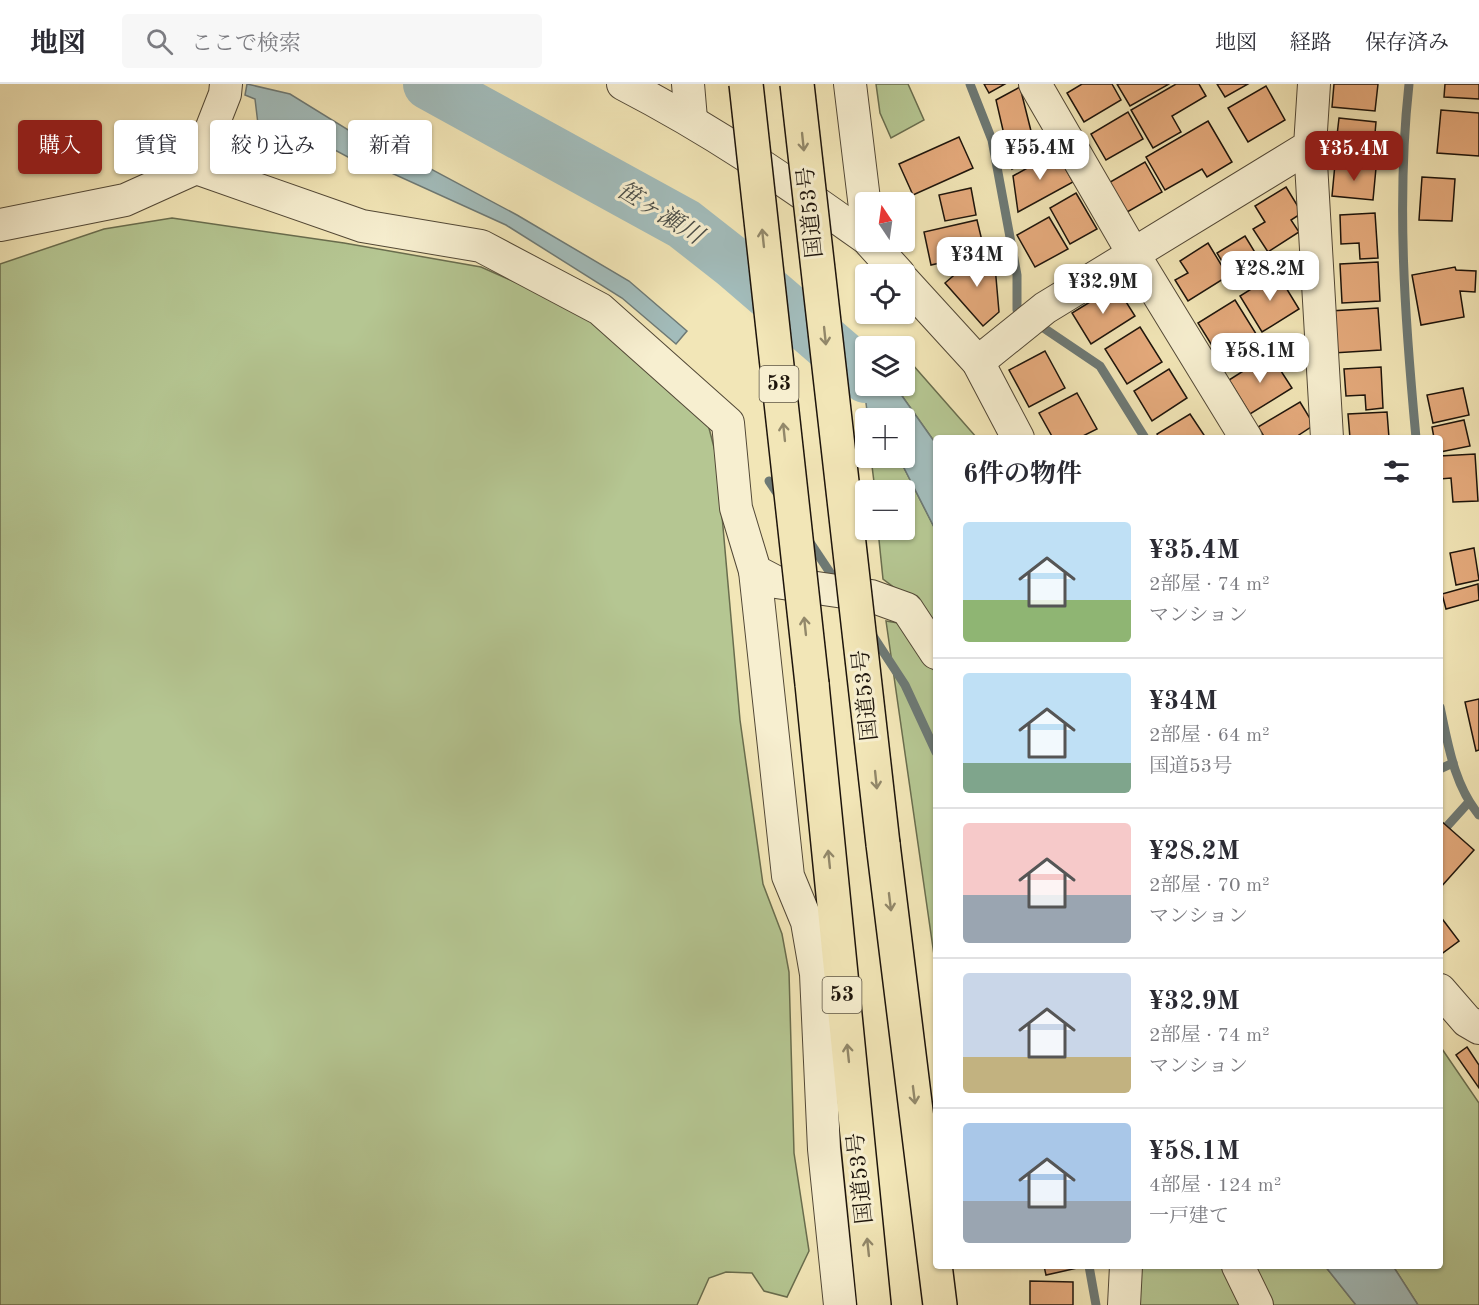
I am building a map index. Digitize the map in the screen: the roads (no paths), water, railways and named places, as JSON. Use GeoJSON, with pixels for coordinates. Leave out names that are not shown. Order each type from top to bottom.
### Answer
{"type":"FeatureCollection","features":[{"type":"Feature","properties":{"kind":"highway","name":"国道53号"},"geometry":{"type":"LineString","coordinates":[[746,84],[812,684],[874,1305]]}},
{"type":"Feature","properties":{"kind":"highway","name":"国道53号"},"geometry":{"type":"LineString","coordinates":[[797,84],[883,844],[933,1248]]}},
{"type":"Feature","properties":{"kind":"highway","name":"国道53号"},"geometry":{"type":"LineString","coordinates":[[936,1269],[940,1305]]}},
{"type":"Feature","properties":{"kind":"street"},"geometry":{"type":"LineString","coordinates":[[623,84],[691,119],[761,163],[855,230]]}},
{"type":"Feature","properties":{"kind":"street"},"geometry":{"type":"LineString","coordinates":[[688,84],[691,119]]}},
{"type":"Feature","properties":{"kind":"street"},"geometry":{"type":"LineString","coordinates":[[850,84],[863,192]]}},
{"type":"Feature","properties":{"kind":"street"},"geometry":{"type":"LineString","coordinates":[[1035,84],[1134,255],[1244,435]]}},
{"type":"Feature","properties":{"kind":"street"},"geometry":{"type":"LineString","coordinates":[[1314,84],[1310,146],[1328,435]]}},
{"type":"Feature","properties":{"kind":"street"},"geometry":{"type":"LineString","coordinates":[[198,163],[226,89]]}},
{"type":"Feature","properties":{"kind":"street"},"geometry":{"type":"LineString","coordinates":[[978,362],[1045,308],[1310,146]]}},
{"type":"Feature","properties":{"kind":"street"},"geometry":{"type":"LineString","coordinates":[[198,169],[362,226],[481,246],[600,309],[728,423],[736,508],[755,571],[788,876],[807,922],[816,974],[824,1149],[840,1305]]}},
{"type":"Feature","properties":{"kind":"street"},"geometry":{"type":"LineString","coordinates":[[0,225],[125,201],[183,174]]}},
{"type":"Feature","properties":{"kind":"street"},"geometry":{"type":"LineString","coordinates":[[879,252],[890,264]]}},
{"type":"Feature","properties":{"kind":"street"},"geometry":{"type":"LineString","coordinates":[[915,293],[978,362],[1016,435]]}},
{"type":"Feature","properties":{"kind":"street"},"geometry":{"type":"LineString","coordinates":[[755,571],[776,582],[871,596],[908,609],[933,648]]}},
{"type":"Feature","properties":{"kind":"street"},"geometry":{"type":"LineString","coordinates":[[1443,993],[1467,1021],[1479,1028]]}},
{"type":"Feature","properties":{"kind":"street"},"geometry":{"type":"LineString","coordinates":[[1124,1305],[1126,1269]]}},
{"type":"Feature","properties":{"kind":"street"},"geometry":{"type":"LineString","coordinates":[[1239,1269],[1257,1305]]}},
{"type":"Feature","properties":{"kind":"water"},"geometry":{"type":"Polygon","coordinates":[[[247,84],[290,94],[332,120],[258,120],[255,99],[245,95],[247,84]]]}},
{"type":"Feature","properties":{"kind":"water"},"geometry":{"type":"Polygon","coordinates":[[[336,122],[348,130],[348,157],[336,151],[336,122]]]}},
{"type":"Feature","properties":{"kind":"water"},"geometry":{"type":"Polygon","coordinates":[[[432,170],[517,215],[629,281],[687,331],[676,344],[622,298],[506,225],[394,174],[432,174],[432,170]]]}},
{"type":"Feature","properties":{"kind":"water"},"geometry":{"type":"Polygon","coordinates":[[[865,396],[902,396],[911,408],[867,408],[865,396]]]}},
{"type":"Feature","properties":{"kind":"water"},"geometry":{"type":"Polygon","coordinates":[[[915,414],[933,440],[933,525],[915,490],[915,480],[910,480],[904,468],[915,468],[915,414]]]}},
{"type":"Feature","properties":{"kind":"water"},"geometry":{"type":"Polygon","coordinates":[[[1327,1269],[1395,1269],[1418,1305],[1356,1305],[1327,1269]]]}},
{"type":"Feature","properties":{"kind":"waterway","name":"笹ヶ瀬川"},"geometry":{"type":"LineString","coordinates":[[429,84],[684,224],[735,264],[855,368]]}},
{"type":"Feature","properties":{"kind":"waterway"},"geometry":{"type":"LineString","coordinates":[[970,84],[992,140],[1017,275],[1017,310],[1100,366],[1143,435]]}},
{"type":"Feature","properties":{"kind":"waterway"},"geometry":{"type":"LineString","coordinates":[[1409,84],[1403,172],[1403,217],[1408,350],[1416,435]]}},
{"type":"Feature","properties":{"kind":"waterway"},"geometry":{"type":"LineString","coordinates":[[769,481],[781,499]]}},
{"type":"Feature","properties":{"kind":"waterway"},"geometry":{"type":"LineString","coordinates":[[807,538],[837,583]]}},
{"type":"Feature","properties":{"kind":"waterway"},"geometry":{"type":"LineString","coordinates":[[871,633],[905,685],[933,746]]}},
{"type":"Feature","properties":{"kind":"waterway"},"geometry":{"type":"LineString","coordinates":[[1443,721],[1449,750],[1463,791],[1479,815]]}},
{"type":"Feature","properties":{"kind":"waterway"},"geometry":{"type":"LineString","coordinates":[[1443,768],[1453,763]]}},
{"type":"Feature","properties":{"kind":"waterway"},"geometry":{"type":"LineString","coordinates":[[1443,831],[1468,803]]}},
{"type":"Feature","properties":{"kind":"waterway"},"geometry":{"type":"LineString","coordinates":[[1090,1269],[1096,1305]]}}]}
